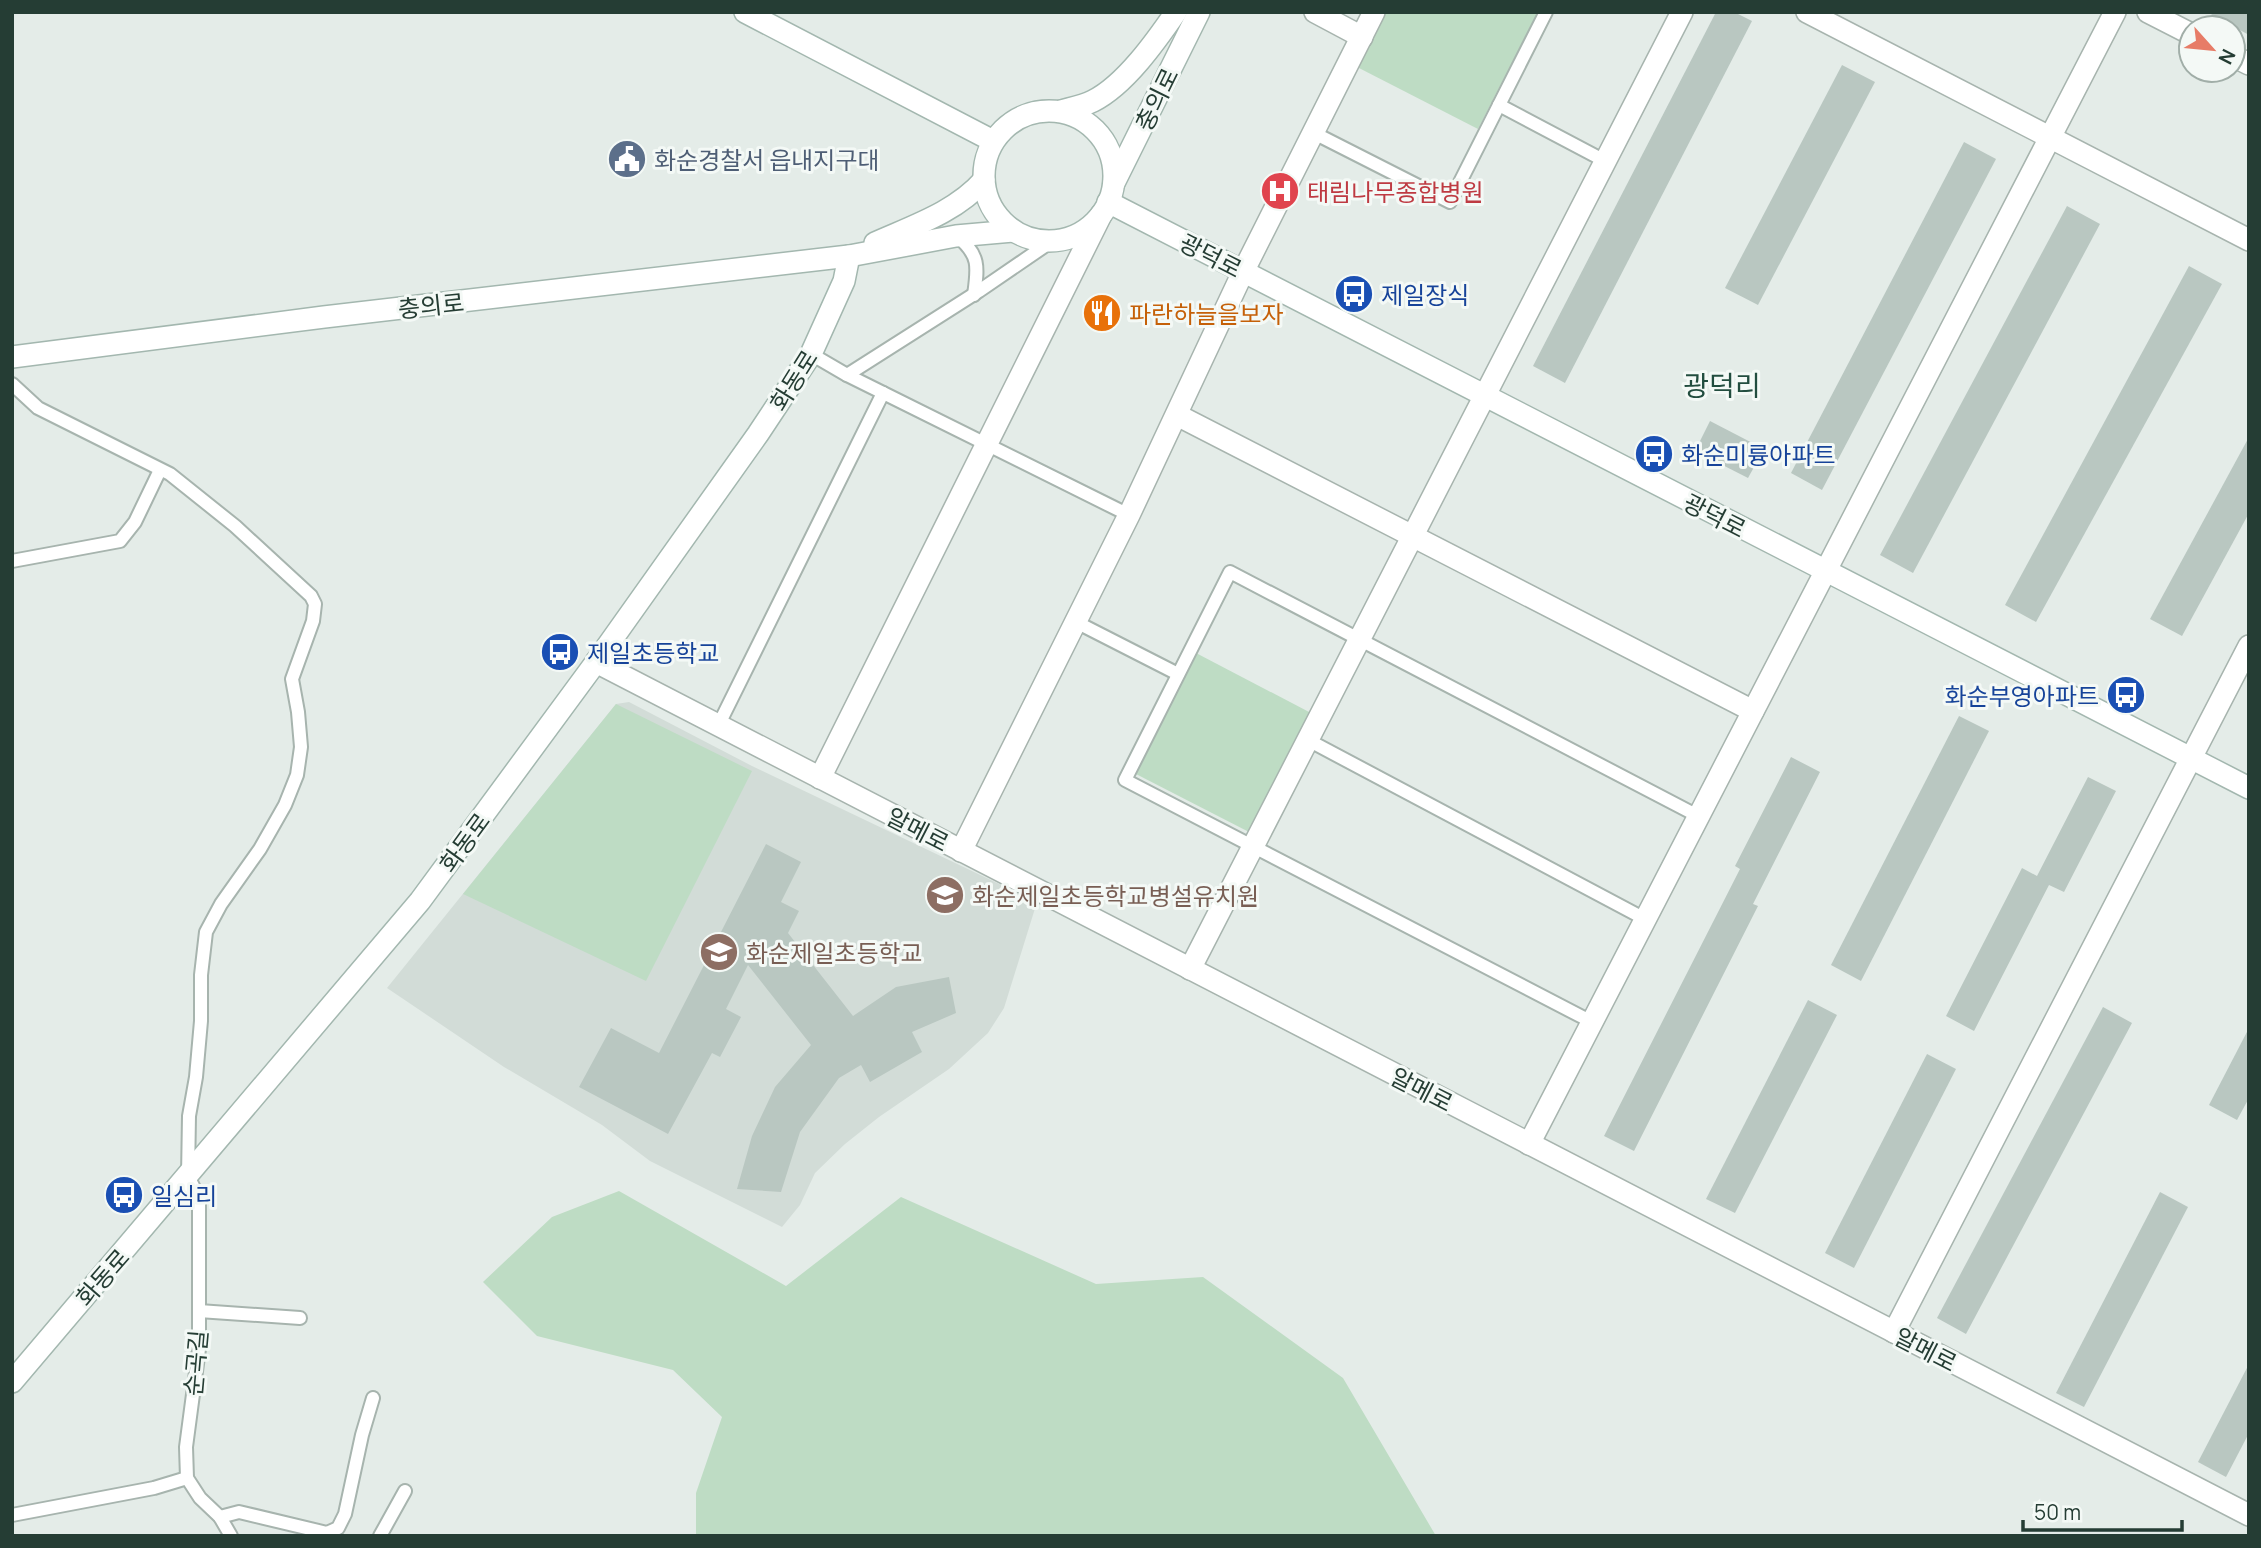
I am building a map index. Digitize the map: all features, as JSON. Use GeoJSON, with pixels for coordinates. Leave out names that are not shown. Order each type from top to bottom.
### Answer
{"type":"FeatureCollection","features":[{"type":"Feature","properties":{"kind":"street"},"geometry":{"type":"LineString","coordinates":[[745,12],[993,141]]}},
{"type":"Feature","properties":{"kind":"street","name":"충의로"},"geometry":{"type":"LineString","coordinates":[[1061,111],[1094,100],[1120,80],[1146,52],[1176,12]]}},
{"type":"Feature","properties":{"kind":"street","name":"충의로"},"geometry":{"type":"LineString","coordinates":[[820,778],[1199,12]]}},
{"type":"Feature","properties":{"kind":"street"},"geometry":{"type":"LineString","coordinates":[[1315,12],[1362,37]]}},
{"type":"Feature","properties":{"kind":"street"},"geometry":{"type":"LineString","coordinates":[[961,851],[1129,515],[1243,272],[1374,12]]}},
{"type":"Feature","properties":{"kind":"street"},"geometry":{"type":"LineString","coordinates":[[1190,969],[1682,12]]}},
{"type":"Feature","properties":{"kind":"street"},"geometry":{"type":"LineString","coordinates":[[1807,12],[2249,240]]}},
{"type":"Feature","properties":{"kind":"street"},"geometry":{"type":"LineString","coordinates":[[1529,1144],[2115,12]]}},
{"type":"Feature","properties":{"kind":"street"},"geometry":{"type":"LineString","coordinates":[[2148,12],[2177,27]]}},
{"type":"Feature","properties":{"kind":"street"},"geometry":{"type":"LineString","coordinates":[[1042,110],[1061,111],[1080,118],[1096,130],[1107,146],[1113,165],[1107,200],[1087,228],[1070,237],[1052,241],[1033,239],[1013,231],[999,218],[988,200],[984,180],[985,160],[993,141],[1006,126],[1023,116],[1042,110]]}},
{"type":"Feature","properties":{"kind":"street","name":"충의로"},"geometry":{"type":"LineString","coordinates":[[849,256],[945,211],[970,195],[984,180]]}},
{"type":"Feature","properties":{"kind":"street","name":"광덕로"},"geometry":{"type":"LineString","coordinates":[[1107,200],[2249,788]]}},
{"type":"Feature","properties":{"kind":"street","name":"충의로"},"geometry":{"type":"LineString","coordinates":[[12,357],[324,317],[849,256],[956,236],[1013,231]]}},
{"type":"Feature","properties":{"kind":"street","name":"화동로"},"geometry":{"type":"LineString","coordinates":[[12,1382],[421,901],[758,434],[811,354],[844,281],[849,256]]}},
{"type":"Feature","properties":{"kind":"street"},"geometry":{"type":"LineString","coordinates":[[1177,415],[1753,711]]}},
{"type":"Feature","properties":{"kind":"street"},"geometry":{"type":"LineString","coordinates":[[1894,1332],[2249,646]]}},
{"type":"Feature","properties":{"kind":"street","name":"알메로"},"geometry":{"type":"LineString","coordinates":[[596,662],[2249,1515]]}},
{"type":"Feature","properties":{"kind":"lane"},"geometry":{"type":"LineString","coordinates":[[1312,132],[1450,202],[1546,12]]}},
{"type":"Feature","properties":{"kind":"lane"},"geometry":{"type":"LineString","coordinates":[[1499,105],[1605,161]]}},
{"type":"Feature","properties":{"kind":"lane"},"geometry":{"type":"LineString","coordinates":[[956,236],[969,247],[975,258],[978,271],[976,293]]}},
{"type":"Feature","properties":{"kind":"lane"},"geometry":{"type":"LineString","coordinates":[[847,375],[1052,241]]}},
{"type":"Feature","properties":{"kind":"lane"},"geometry":{"type":"LineString","coordinates":[[811,354],[847,375],[1129,515]]}},
{"type":"Feature","properties":{"kind":"lane"},"geometry":{"type":"LineString","coordinates":[[12,384],[38,408],[160,470],[135,522],[120,541],[12,561]]}},
{"type":"Feature","properties":{"kind":"lane"},"geometry":{"type":"LineString","coordinates":[[718,726],[883,393]]}},
{"type":"Feature","properties":{"kind":"lane","name":"순곡길"},"geometry":{"type":"LineString","coordinates":[[160,470],[170,474],[235,526],[311,596],[315,604],[313,621],[292,679],[299,712],[301,747],[298,775],[285,805],[260,849],[221,904],[206,932],[201,975],[198,1063],[189,1116],[188,1176],[199,1198],[199,1311],[197,1371],[186,1447],[187,1478]]}},
{"type":"Feature","properties":{"kind":"lane"},"geometry":{"type":"LineString","coordinates":[[1592,1022],[1125,780],[1230,572],[1698,816]]}},
{"type":"Feature","properties":{"kind":"lane"},"geometry":{"type":"LineString","coordinates":[[1076,622],[1178,674]]}},
{"type":"Feature","properties":{"kind":"lane"},"geometry":{"type":"LineString","coordinates":[[1308,740],[1645,919]]}},
{"type":"Feature","properties":{"kind":"lane"},"geometry":{"type":"LineString","coordinates":[[199,1311],[300,1318]]}},
{"type":"Feature","properties":{"kind":"lane"},"geometry":{"type":"LineString","coordinates":[[220,1517],[239,1513],[327,1532],[338,1528],[345,1514],[373,1398]]}},
{"type":"Feature","properties":{"kind":"lane"},"geometry":{"type":"LineString","coordinates":[[12,1515],[154,1488],[187,1478],[200,1498],[220,1517],[231,1536]]}},
{"type":"Feature","properties":{"kind":"lane"},"geometry":{"type":"LineString","coordinates":[[380,1536],[405,1490]]}},
{"type":"Feature","properties":{"kind":"shaded area","name":"화순제일초등학교"},"geometry":{"type":"Polygon","coordinates":[[[629,702],[752,766],[1037,902],[1004,1008],[988,1033],[949,1069],[845,1144],[815,1173],[800,1205],[782,1227],[650,1161],[602,1125],[504,1067],[387,988],[616,704],[629,702]]]}},
{"type":"Feature","properties":{"kind":"green space"},"geometry":{"type":"Polygon","coordinates":[[[1385,12],[1538,12],[1478,129],[1357,67],[1385,12]]]}},
{"type":"Feature","properties":{"kind":"green space"},"geometry":{"type":"Polygon","coordinates":[[[1196,653],[1311,713],[1249,832],[1134,773],[1196,653]]]}},
{"type":"Feature","properties":{"kind":"green space"},"geometry":{"type":"Polygon","coordinates":[[[616,704],[752,771],[646,981],[463,894],[616,704]]]}},
{"type":"Feature","properties":{"kind":"green space"},"geometry":{"type":"Polygon","coordinates":[[[619,1191],[786,1286],[901,1197],[1096,1284],[1203,1277],[1343,1378],[1436,1536],[696,1536],[696,1493],[722,1417],[673,1370],[537,1336],[483,1282],[552,1217],[619,1191]]]}},
{"type":"Feature","properties":{"kind":"building"},"geometry":{"type":"Polygon","coordinates":[[[1716,12],[1734,12],[1752,21],[1565,383],[1533,366],[1716,12]]]}},
{"type":"Feature","properties":{"kind":"building"},"geometry":{"type":"Polygon","coordinates":[[[2207,12],[2249,12],[2249,35],[2247,14],[2207,12]]]}},
{"type":"Feature","properties":{"kind":"building"},"geometry":{"type":"Polygon","coordinates":[[[1842,65],[1875,82],[1758,305],[1725,288],[1842,65]]]}},
{"type":"Feature","properties":{"kind":"building"},"geometry":{"type":"Polygon","coordinates":[[[1964,142],[1996,159],[1822,490],[1791,473],[1964,142]]]}},
{"type":"Feature","properties":{"kind":"building"},"geometry":{"type":"Polygon","coordinates":[[[2067,206],[2100,224],[1913,573],[1880,555],[2067,206]]]}},
{"type":"Feature","properties":{"kind":"building"},"geometry":{"type":"Polygon","coordinates":[[[2189,266],[2222,284],[2036,622],[2005,605],[2189,266]]]}},
{"type":"Feature","properties":{"kind":"building"},"geometry":{"type":"Polygon","coordinates":[[[1710,421],[1764,449],[1748,478],[1695,451],[1710,421]]]}},
{"type":"Feature","properties":{"kind":"building"},"geometry":{"type":"Polygon","coordinates":[[[2249,437],[2249,513],[2182,636],[2150,619],[2249,437]]]}},
{"type":"Feature","properties":{"kind":"building"},"geometry":{"type":"Polygon","coordinates":[[[1959,716],[1989,731],[1861,981],[1831,965],[1959,716]]]}},
{"type":"Feature","properties":{"kind":"building"},"geometry":{"type":"Polygon","coordinates":[[[1791,757],[1820,772],[1753,904],[1758,906],[1634,1151],[1604,1136],[1740,869],[1735,866],[1791,757]]]}},
{"type":"Feature","properties":{"kind":"building"},"geometry":{"type":"Polygon","coordinates":[[[2088,777],[2116,791],[2064,892],[2049,885],[1974,1031],[1946,1016],[2022,868],[2037,876],[2088,777]]]}},
{"type":"Feature","properties":{"kind":"building"},"geometry":{"type":"Polygon","coordinates":[[[766,844],[801,862],[781,902],[799,911],[788,933],[853,1016],[896,987],[949,977],[956,1013],[912,1032],[922,1052],[870,1082],[861,1065],[839,1078],[800,1132],[781,1192],[737,1189],[752,1136],[775,1087],[811,1045],[748,965],[726,1009],[741,1017],[720,1057],[712,1053],[668,1134],[579,1087],[611,1028],[659,1053],[766,844]]]}},
{"type":"Feature","properties":{"kind":"building"},"geometry":{"type":"Polygon","coordinates":[[[1808,1000],[1837,1015],[1735,1213],[1706,1199],[1808,1000]]]}},
{"type":"Feature","properties":{"kind":"building"},"geometry":{"type":"Polygon","coordinates":[[[2103,1007],[2132,1023],[1966,1334],[1937,1318],[2103,1007]]]}},
{"type":"Feature","properties":{"kind":"building"},"geometry":{"type":"Polygon","coordinates":[[[2249,1028],[2249,1098],[2237,1120],[2209,1105],[2249,1028]]]}},
{"type":"Feature","properties":{"kind":"building"},"geometry":{"type":"Polygon","coordinates":[[[1927,1054],[1956,1069],[1854,1268],[1825,1253],[1927,1054]]]}},
{"type":"Feature","properties":{"kind":"building"},"geometry":{"type":"Polygon","coordinates":[[[2160,1192],[2188,1207],[2084,1407],[2056,1393],[2160,1192]]]}},
{"type":"Feature","properties":{"kind":"building"},"geometry":{"type":"Polygon","coordinates":[[[2249,1364],[2249,1433],[2226,1477],[2198,1462],[2249,1364]]]}},
{"type":"Feature","properties":{"kind":"place","name":"화순경찰서 읍내지구대"},"geometry":{"type":"Point","coordinates":[627,159]}},
{"type":"Feature","properties":{"kind":"place","name":"태림나무종합병원"},"geometry":{"type":"Point","coordinates":[1280,191]}},
{"type":"Feature","properties":{"kind":"place","name":"제일장식"},"geometry":{"type":"Point","coordinates":[1354,294]}},
{"type":"Feature","properties":{"kind":"place","name":"파란하늘을보자"},"geometry":{"type":"Point","coordinates":[1102,313]}},
{"type":"Feature","properties":{"kind":"place","name":"화순미륭아파트"},"geometry":{"type":"Point","coordinates":[1654,454]}},
{"type":"Feature","properties":{"kind":"place","name":"제일초등학교"},"geometry":{"type":"Point","coordinates":[560,652]}},
{"type":"Feature","properties":{"kind":"place","name":"화순부영아파트"},"geometry":{"type":"Point","coordinates":[2126,695]}},
{"type":"Feature","properties":{"kind":"place","name":"화순제일초등학교병설유치원"},"geometry":{"type":"Point","coordinates":[945,895]}},
{"type":"Feature","properties":{"kind":"place","name":"화순제일초등학교"},"geometry":{"type":"Point","coordinates":[719,952]}},
{"type":"Feature","properties":{"kind":"place","name":"일심리"},"geometry":{"type":"Point","coordinates":[124,1195]}},
{"type":"Feature","properties":{"kind":"district","name":"광덕리"},"geometry":{"type":"Point","coordinates":[1722,385]}}]}
